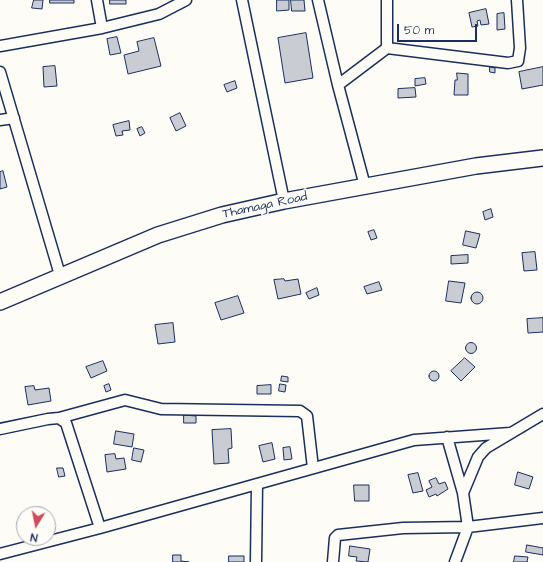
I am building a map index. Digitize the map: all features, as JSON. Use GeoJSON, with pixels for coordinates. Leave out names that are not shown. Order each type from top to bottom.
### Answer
{"type":"FeatureCollection","features":[{"type":"Feature","properties":{"kind":"main road","name":"Thamaga Road"},"geometry":{"type":"LineString","coordinates":[[0,302],[60,275],[158,235],[222,215],[284,201],[476,166],[543,158]]}},
{"type":"Feature","properties":{"kind":"street"},"geometry":{"type":"LineString","coordinates":[[97,0],[102,28]]}},
{"type":"Feature","properties":{"kind":"street"},"geometry":{"type":"LineString","coordinates":[[0,46],[102,28],[159,14],[186,0]]}},
{"type":"Feature","properties":{"kind":"street"},"geometry":{"type":"LineString","coordinates":[[242,0],[284,201]]}},
{"type":"Feature","properties":{"kind":"street"},"geometry":{"type":"LineString","coordinates":[[318,0],[338,85],[365,186]]}},
{"type":"Feature","properties":{"kind":"street"},"geometry":{"type":"LineString","coordinates":[[387,0],[387,48]]}},
{"type":"Feature","properties":{"kind":"street"},"geometry":{"type":"LineString","coordinates":[[338,85],[387,48],[508,64],[518,61],[520,48],[517,0]]}},
{"type":"Feature","properties":{"kind":"street"},"geometry":{"type":"LineString","coordinates":[[0,72],[60,275]]}},
{"type":"Feature","properties":{"kind":"street"},"geometry":{"type":"LineString","coordinates":[[0,120],[14,118]]}},
{"type":"Feature","properties":{"kind":"street"},"geometry":{"type":"LineString","coordinates":[[0,429],[48,418],[59,418],[125,400],[161,409],[300,411],[307,416],[313,468]]}},
{"type":"Feature","properties":{"kind":"street"},"geometry":{"type":"LineString","coordinates":[[463,493],[478,457],[486,448],[543,414]]}},
{"type":"Feature","properties":{"kind":"street"},"geometry":{"type":"LineString","coordinates":[[59,418],[66,423],[68,428],[100,528]]}},
{"type":"Feature","properties":{"kind":"street"},"geometry":{"type":"LineString","coordinates":[[0,554],[100,528],[414,440],[510,433]]}},
{"type":"Feature","properties":{"kind":"street"},"geometry":{"type":"LineString","coordinates":[[447,437],[463,493],[468,527],[455,562]]}},
{"type":"Feature","properties":{"kind":"street"},"geometry":{"type":"LineString","coordinates":[[256,562],[257,484]]}},
{"type":"Feature","properties":{"kind":"street"},"geometry":{"type":"LineString","coordinates":[[333,562],[335,538],[338,535],[403,528],[468,527],[543,518]]}},
{"type":"Feature","properties":{"kind":"building"},"geometry":{"type":"Polygon","coordinates":[[[34,0],[43,0],[42,9],[32,8],[34,0]]]}},
{"type":"Feature","properties":{"kind":"building"},"geometry":{"type":"Polygon","coordinates":[[[50,0],[74,0],[74,3],[50,3],[50,0]]]}},
{"type":"Feature","properties":{"kind":"building"},"geometry":{"type":"Polygon","coordinates":[[[110,0],[126,0],[126,4],[110,4],[110,0]]]}},
{"type":"Feature","properties":{"kind":"building"},"geometry":{"type":"Polygon","coordinates":[[[277,0],[289,0],[289,10],[277,11],[277,0]]]}},
{"type":"Feature","properties":{"kind":"building"},"geometry":{"type":"Polygon","coordinates":[[[291,0],[304,0],[305,11],[292,11],[291,0]]]}},
{"type":"Feature","properties":{"kind":"building"},"geometry":{"type":"Polygon","coordinates":[[[486,9],[489,24],[481,25],[480,20],[477,21],[478,26],[472,27],[469,13],[486,9]]]}},
{"type":"Feature","properties":{"kind":"building"},"geometry":{"type":"Polygon","coordinates":[[[504,13],[505,29],[497,30],[497,14],[504,13]]]}},
{"type":"Feature","properties":{"kind":"building"},"geometry":{"type":"Polygon","coordinates":[[[306,33],[313,78],[285,83],[278,38],[306,33]]]}},
{"type":"Feature","properties":{"kind":"building"},"geometry":{"type":"Polygon","coordinates":[[[117,37],[121,53],[110,55],[107,39],[117,37]]]}},
{"type":"Feature","properties":{"kind":"building"},"geometry":{"type":"Polygon","coordinates":[[[154,38],[161,66],[128,74],[124,55],[139,51],[137,42],[154,38]]]}},
{"type":"Feature","properties":{"kind":"building"},"geometry":{"type":"Polygon","coordinates":[[[55,66],[57,86],[44,87],[43,67],[55,66]]]}},
{"type":"Feature","properties":{"kind":"building"},"geometry":{"type":"Polygon","coordinates":[[[490,67],[495,68],[495,73],[490,72],[490,67]]]}},
{"type":"Feature","properties":{"kind":"building"},"geometry":{"type":"Polygon","coordinates":[[[543,67],[543,85],[522,89],[519,72],[543,67]]]}},
{"type":"Feature","properties":{"kind":"building"},"geometry":{"type":"Polygon","coordinates":[[[457,73],[468,74],[468,95],[454,95],[457,73]]]}},
{"type":"Feature","properties":{"kind":"building"},"geometry":{"type":"Polygon","coordinates":[[[425,78],[426,84],[415,86],[415,79],[425,78]]]}},
{"type":"Feature","properties":{"kind":"building"},"geometry":{"type":"Polygon","coordinates":[[[235,81],[237,88],[227,92],[224,85],[235,81]]]}},
{"type":"Feature","properties":{"kind":"building"},"geometry":{"type":"Polygon","coordinates":[[[415,88],[416,97],[398,98],[398,89],[415,88]]]}},
{"type":"Feature","properties":{"kind":"building"},"geometry":{"type":"Polygon","coordinates":[[[180,113],[186,126],[176,131],[170,118],[180,113]]]}},
{"type":"Feature","properties":{"kind":"building"},"geometry":{"type":"Polygon","coordinates":[[[129,121],[130,130],[122,131],[123,135],[116,136],[113,125],[129,121]]]}},
{"type":"Feature","properties":{"kind":"building"},"geometry":{"type":"Polygon","coordinates":[[[142,127],[145,133],[140,136],[137,129],[142,127]]]}},
{"type":"Feature","properties":{"kind":"building"},"geometry":{"type":"Polygon","coordinates":[[[3,171],[7,187],[0,189],[0,172],[3,171]]]}},
{"type":"Feature","properties":{"kind":"building"},"geometry":{"type":"Polygon","coordinates":[[[491,209],[493,217],[485,220],[483,212],[491,209]]]}},
{"type":"Feature","properties":{"kind":"building"},"geometry":{"type":"Polygon","coordinates":[[[374,230],[377,238],[371,240],[368,232],[374,230]]]}},
{"type":"Feature","properties":{"kind":"building"},"geometry":{"type":"Polygon","coordinates":[[[466,231],[480,234],[476,248],[463,245],[466,231]]]}},
{"type":"Feature","properties":{"kind":"building"},"geometry":{"type":"Polygon","coordinates":[[[535,252],[537,270],[524,271],[522,253],[535,252]]]}},
{"type":"Feature","properties":{"kind":"building"},"geometry":{"type":"Polygon","coordinates":[[[468,255],[468,263],[451,264],[451,256],[468,255]]]}},
{"type":"Feature","properties":{"kind":"building"},"geometry":{"type":"Polygon","coordinates":[[[284,279],[285,281],[298,279],[301,294],[278,299],[274,280],[284,279]]]}},
{"type":"Feature","properties":{"kind":"building"},"geometry":{"type":"Polygon","coordinates":[[[449,281],[465,283],[461,303],[446,301],[449,281]]]}},
{"type":"Feature","properties":{"kind":"building"},"geometry":{"type":"Polygon","coordinates":[[[379,282],[382,290],[367,294],[364,287],[379,282]]]}},
{"type":"Feature","properties":{"kind":"building"},"geometry":{"type":"Polygon","coordinates":[[[317,288],[319,295],[309,299],[306,293],[317,288]]]}},
{"type":"Feature","properties":{"kind":"building"},"geometry":{"type":"Polygon","coordinates":[[[475,292],[479,292],[483,298],[479,304],[475,304],[471,300],[471,296],[475,292]]]}},
{"type":"Feature","properties":{"kind":"building"},"geometry":{"type":"Polygon","coordinates":[[[238,296],[244,313],[221,320],[215,303],[238,296]]]}},
{"type":"Feature","properties":{"kind":"building"},"geometry":{"type":"Polygon","coordinates":[[[543,318],[543,332],[528,333],[527,319],[543,318]]]}},
{"type":"Feature","properties":{"kind":"building"},"geometry":{"type":"Polygon","coordinates":[[[173,323],[175,342],[158,344],[155,325],[173,323]]]}},
{"type":"Feature","properties":{"kind":"building"},"geometry":{"type":"Polygon","coordinates":[[[469,343],[473,343],[475,344],[475,352],[469,353],[466,350],[466,346],[469,343]]]}},
{"type":"Feature","properties":{"kind":"building"},"geometry":{"type":"Polygon","coordinates":[[[465,358],[475,367],[461,381],[451,371],[465,358]]]}},
{"type":"Feature","properties":{"kind":"building"},"geometry":{"type":"Polygon","coordinates":[[[103,361],[107,371],[91,378],[86,367],[103,361]]]}},
{"type":"Feature","properties":{"kind":"building"},"geometry":{"type":"Polygon","coordinates":[[[432,371],[436,371],[438,372],[438,380],[432,381],[429,378],[429,374],[432,371]]]}},
{"type":"Feature","properties":{"kind":"building"},"geometry":{"type":"Polygon","coordinates":[[[282,376],[288,377],[288,382],[281,381],[282,376]]]}},
{"type":"Feature","properties":{"kind":"building"},"geometry":{"type":"Polygon","coordinates":[[[109,384],[111,390],[106,392],[104,386],[109,384]]]}},
{"type":"Feature","properties":{"kind":"building"},"geometry":{"type":"Polygon","coordinates":[[[280,384],[286,385],[285,392],[279,391],[280,384]]]}},
{"type":"Feature","properties":{"kind":"building"},"geometry":{"type":"Polygon","coordinates":[[[271,385],[271,394],[257,394],[257,386],[271,385]]]}},
{"type":"Feature","properties":{"kind":"building"},"geometry":{"type":"Polygon","coordinates":[[[34,386],[35,390],[49,388],[51,401],[28,405],[25,387],[34,386]]]}},
{"type":"Feature","properties":{"kind":"building"},"geometry":{"type":"Polygon","coordinates":[[[184,415],[196,416],[196,423],[184,423],[184,415]]]}},
{"type":"Feature","properties":{"kind":"building"},"geometry":{"type":"Polygon","coordinates":[[[231,429],[232,448],[228,449],[229,463],[214,464],[212,430],[231,429]]]}},
{"type":"Feature","properties":{"kind":"building"},"geometry":{"type":"Polygon","coordinates":[[[116,431],[134,434],[132,447],[114,444],[116,431]]]}},
{"type":"Feature","properties":{"kind":"building"},"geometry":{"type":"Polygon","coordinates":[[[272,443],[275,459],[263,462],[259,446],[272,443]]]}},
{"type":"Feature","properties":{"kind":"building"},"geometry":{"type":"Polygon","coordinates":[[[290,447],[292,459],[284,460],[283,448],[290,447]]]}},
{"type":"Feature","properties":{"kind":"building"},"geometry":{"type":"Polygon","coordinates":[[[134,448],[144,450],[141,462],[132,460],[134,448]]]}},
{"type":"Feature","properties":{"kind":"building"},"geometry":{"type":"Polygon","coordinates":[[[115,454],[116,459],[124,458],[126,469],[107,472],[105,455],[115,454]]]}},
{"type":"Feature","properties":{"kind":"building"},"geometry":{"type":"Polygon","coordinates":[[[57,468],[63,468],[65,476],[59,477],[57,468]]]}},
{"type":"Feature","properties":{"kind":"building"},"geometry":{"type":"Polygon","coordinates":[[[518,472],[533,477],[529,489],[515,485],[518,472]]]}},
{"type":"Feature","properties":{"kind":"building"},"geometry":{"type":"Polygon","coordinates":[[[418,473],[423,491],[413,493],[408,475],[418,473]]]}},
{"type":"Feature","properties":{"kind":"building"},"geometry":{"type":"Polygon","coordinates":[[[436,478],[439,484],[445,482],[448,489],[437,496],[436,494],[429,497],[426,490],[432,487],[429,481],[436,478]]]}},
{"type":"Feature","properties":{"kind":"building"},"geometry":{"type":"Polygon","coordinates":[[[354,485],[369,485],[369,501],[355,501],[354,485]]]}},
{"type":"Feature","properties":{"kind":"building"},"geometry":{"type":"Polygon","coordinates":[[[527,545],[543,548],[543,555],[526,552],[527,545]]]}},
{"type":"Feature","properties":{"kind":"building"},"geometry":{"type":"Polygon","coordinates":[[[350,546],[370,549],[368,562],[356,561],[357,557],[349,556],[350,546]]]}},
{"type":"Feature","properties":{"kind":"building"},"geometry":{"type":"Polygon","coordinates":[[[173,555],[181,555],[181,561],[189,562],[173,562],[173,555]]]}},
{"type":"Feature","properties":{"kind":"building"},"geometry":{"type":"Polygon","coordinates":[[[229,556],[244,556],[244,562],[229,562],[229,556]]]}},
{"type":"Feature","properties":{"kind":"building"},"geometry":{"type":"Polygon","coordinates":[[[515,556],[528,557],[527,562],[514,562],[515,556]]]}}]}
